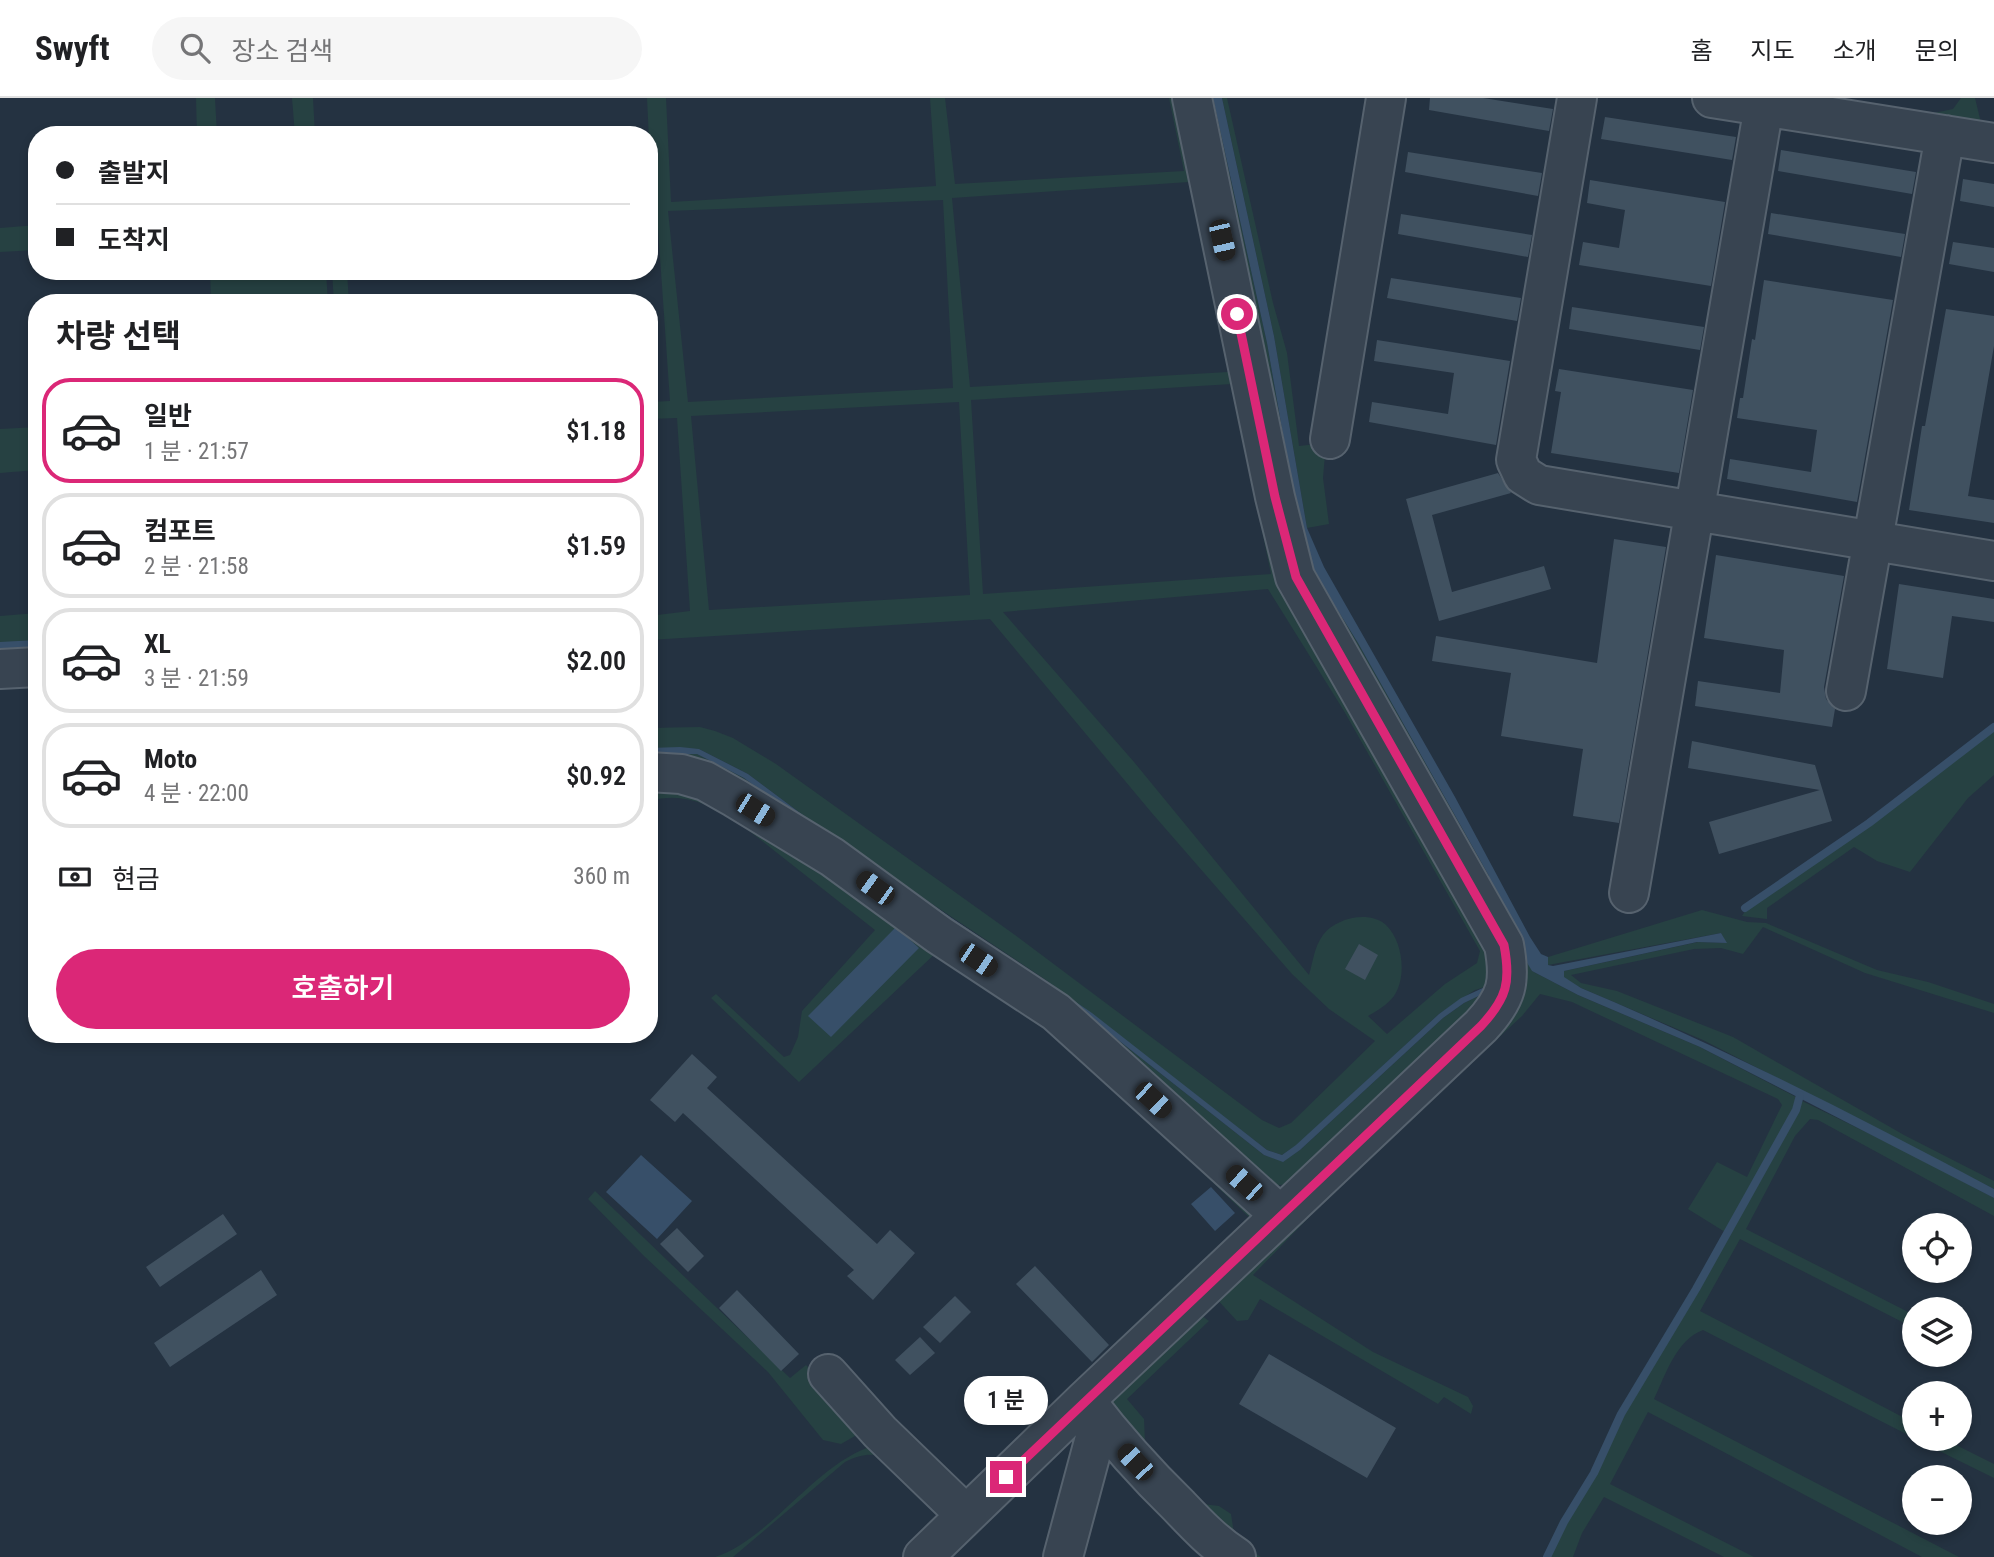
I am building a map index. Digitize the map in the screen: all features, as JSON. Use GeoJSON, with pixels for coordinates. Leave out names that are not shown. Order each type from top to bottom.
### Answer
{"type":"FeatureCollection","features":[{"type":"Feature","properties":{"kind":"street"},"geometry":{"type":"LineString","coordinates":[[923,1557],[966,1515],[1092,1410],[1280,1215],[1481,1026],[1497,1008],[1505,993],[1509,969],[1504,945],[1296,577],[1275,497],[1192,98]]}},
{"type":"Feature","properties":{"kind":"street"},"geometry":{"type":"LineString","coordinates":[[1330,439],[1386,98]]}},
{"type":"Feature","properties":{"kind":"street"},"geometry":{"type":"LineString","coordinates":[[1577,98],[1516,460],[1523,475],[1539,485],[1994,561]]}},
{"type":"Feature","properties":{"kind":"street"},"geometry":{"type":"LineString","coordinates":[[1712,98],[1994,143]]}},
{"type":"Feature","properties":{"kind":"street"},"geometry":{"type":"LineString","coordinates":[[1629,893],[1764,106]]}},
{"type":"Feature","properties":{"kind":"street"},"geometry":{"type":"LineString","coordinates":[[1846,691],[1945,135]]}},
{"type":"Feature","properties":{"kind":"street"},"geometry":{"type":"LineString","coordinates":[[0,669],[28,667]]}},
{"type":"Feature","properties":{"kind":"street"},"geometry":{"type":"LineString","coordinates":[[658,773],[681,774],[705,781],[735,797],[832,858],[939,935],[1056,1012],[1280,1215]]}},
{"type":"Feature","properties":{"kind":"street"},"geometry":{"type":"LineString","coordinates":[[828,1374],[880,1432],[966,1515]]}},
{"type":"Feature","properties":{"kind":"street"},"geometry":{"type":"LineString","coordinates":[[1063,1557],[1092,1410]]}},
{"type":"Feature","properties":{"kind":"street"},"geometry":{"type":"LineString","coordinates":[[1092,1410],[1154,1482],[1219,1546],[1236,1557]]}},
{"type":"Feature","properties":{"kind":"green space"},"geometry":{"type":"Polygon","coordinates":[[[196,98],[215,98],[217,126],[197,126],[196,98]]]}},
{"type":"Feature","properties":{"kind":"green space"},"geometry":{"type":"Polygon","coordinates":[[[292,98],[313,98],[315,126],[294,126],[292,98]]]}},
{"type":"Feature","properties":{"kind":"green space"},"geometry":{"type":"Polygon","coordinates":[[[647,98],[666,98],[671,202],[936,186],[930,98],[945,98],[955,184],[1184,171],[1169,98],[1179,98],[1278,545],[1493,954],[1485,987],[1475,990],[1439,1014],[1296,1146],[1282,1155],[1267,1150],[1046,980],[835,839],[748,774],[699,749],[658,748],[658,728],[700,727],[733,738],[776,764],[1015,935],[1262,1120],[1279,1128],[1291,1123],[1375,1041],[1329,1009],[1292,974],[1151,812],[990,619],[658,639],[658,615],[690,611],[677,418],[658,419],[658,402],[670,401],[658,228],[658,126],[648,126],[647,98]],[[1189,182],[952,198],[970,387],[1228,372],[1189,182]],[[943,200],[668,211],[688,402],[953,388],[943,200]],[[1232,384],[971,400],[983,594],[1271,574],[1232,384]],[[959,402],[691,416],[709,610],[970,595],[959,402]],[[1268,589],[1003,612],[1134,762],[1309,975],[1320,940],[1336,924],[1362,917],[1379,920],[1386,925],[1399,949],[1401,979],[1394,996],[1368,1016],[1387,1034],[1445,984],[1477,963],[1480,951],[1344,711],[1268,589]]]}},
{"type":"Feature","properties":{"kind":"green space"},"geometry":{"type":"Polygon","coordinates":[[[1201,98],[1213,98],[1267,343],[1300,532],[1314,571],[1358,643],[1489,876],[1488,882],[1532,971],[1578,995],[1700,1047],[1796,1097],[1791,1116],[1725,1232],[1688,1209],[1717,1162],[1747,1177],[1782,1105],[1778,1099],[1572,1002],[1540,994],[1522,1016],[1344,1181],[1253,1275],[1373,1352],[1468,1397],[1473,1406],[1471,1414],[1444,1397],[1438,1404],[1260,1299],[1248,1320],[1237,1321],[1214,1296],[1514,998],[1307,583],[1201,98]]]}},
{"type":"Feature","properties":{"kind":"green space"},"geometry":{"type":"Polygon","coordinates":[[[1222,98],[1227,98],[1273,303],[1287,353],[1299,446],[1326,443],[1323,478],[1329,524],[1307,528],[1274,336],[1222,98]]]}},
{"type":"Feature","properties":{"kind":"green space"},"geometry":{"type":"Polygon","coordinates":[[[1773,98],[1842,98],[1929,114],[1953,109],[1961,98],[1975,98],[1981,123],[1773,98]]]}},
{"type":"Feature","properties":{"kind":"green space"},"geometry":{"type":"Polygon","coordinates":[[[28,226],[28,250],[0,252],[0,228],[28,226]]]}},
{"type":"Feature","properties":{"kind":"green space"},"geometry":{"type":"Polygon","coordinates":[[[210,280],[327,280],[327,294],[211,294],[210,280]]]}},
{"type":"Feature","properties":{"kind":"green space"},"geometry":{"type":"Polygon","coordinates":[[[333,280],[348,280],[348,294],[333,294],[333,280]]]}},
{"type":"Feature","properties":{"kind":"green space"},"geometry":{"type":"Polygon","coordinates":[[[28,427],[28,471],[0,473],[0,429],[28,427]]]}},
{"type":"Feature","properties":{"kind":"green space"},"geometry":{"type":"Polygon","coordinates":[[[28,614],[28,642],[0,644],[0,616],[28,614]]]}},
{"type":"Feature","properties":{"kind":"green space"},"geometry":{"type":"Polygon","coordinates":[[[1994,730],[1994,775],[1968,798],[1910,872],[1877,861],[1854,847],[1767,908],[1767,919],[1742,916],[1746,910],[1870,824],[1994,730]]]}},
{"type":"Feature","properties":{"kind":"green space"},"geometry":{"type":"Polygon","coordinates":[[[658,754],[697,754],[744,778],[832,844],[1089,1017],[1264,1155],[1283,1161],[1300,1150],[1443,1018],[1464,1003],[1487,992],[1486,999],[1291,1184],[1268,1186],[1083,1025],[658,754]]]}},
{"type":"Feature","properties":{"kind":"green space"},"geometry":{"type":"Polygon","coordinates":[[[658,784],[689,788],[1008,991],[1253,1206],[1252,1220],[1082,1057],[939,950],[799,1082],[711,998],[716,994],[784,1057],[790,1055],[798,1037],[802,1011],[875,930],[734,819],[693,801],[658,800],[658,784]]]}},
{"type":"Feature","properties":{"kind":"green space"},"geometry":{"type":"Polygon","coordinates":[[[1702,910],[1747,922],[1766,923],[1877,970],[1928,982],[1994,1004],[1994,1013],[1865,973],[1763,927],[1743,954],[1721,948],[1694,949],[1571,975],[1581,983],[1617,991],[1733,1037],[1904,1135],[1994,1181],[1994,1189],[1703,1040],[1581,988],[1564,978],[1564,971],[1698,942],[1726,943],[1721,933],[1548,965],[1548,957],[1702,910]]]}},
{"type":"Feature","properties":{"kind":"green space"},"geometry":{"type":"Polygon","coordinates":[[[1800,1100],[1994,1198],[1994,1216],[1818,1120],[1810,1119],[1795,1136],[1746,1229],[1902,1309],[1902,1322],[1740,1239],[1700,1311],[1902,1417],[1902,1432],[1703,1330],[1686,1341],[1679,1350],[1654,1399],[1902,1527],[1902,1535],[1917,1535],[1959,1557],[1922,1557],[1648,1412],[1610,1484],[1754,1557],[1724,1557],[1604,1497],[1582,1533],[1573,1557],[1549,1557],[1565,1523],[1596,1474],[1622,1415],[1698,1290],[1798,1111],[1800,1100]]]}},
{"type":"Feature","properties":{"kind":"green space"},"geometry":{"type":"Polygon","coordinates":[[[595,1191],[790,1378],[806,1365],[859,1421],[862,1432],[841,1444],[823,1440],[768,1372],[644,1256],[588,1199],[595,1191]]]}},
{"type":"Feature","properties":{"kind":"green space"},"geometry":{"type":"Polygon","coordinates":[[[1201,1315],[1209,1321],[1127,1399],[1144,1419],[1145,1444],[1203,1504],[1219,1506],[1231,1514],[1235,1540],[1261,1557],[1251,1557],[1128,1441],[1110,1401],[1201,1315]]]}},
{"type":"Feature","properties":{"kind":"green space"},"geometry":{"type":"Polygon","coordinates":[[[869,1447],[902,1461],[936,1492],[951,1510],[950,1523],[913,1557],[906,1557],[937,1527],[942,1515],[939,1508],[909,1475],[887,1459],[875,1455],[861,1456],[845,1462],[733,1557],[715,1557],[754,1535],[829,1471],[848,1457],[869,1447]]]}},
{"type":"Feature","properties":{"kind":"green space"},"geometry":{"type":"Polygon","coordinates":[[[1939,1451],[1968,1451],[1994,1464],[1994,1478],[1939,1451]]]}},
{"type":"Feature","properties":{"kind":"water"},"geometry":{"type":"Polygon","coordinates":[[[1213,98],[1222,98],[1274,336],[1307,528],[1324,567],[1455,797],[1530,937],[1541,954],[1548,957],[1548,965],[1721,933],[1727,943],[1697,942],[1564,971],[1564,977],[1581,988],[1738,1059],[1892,1136],[1994,1189],[1994,1198],[1700,1047],[1578,995],[1532,971],[1505,926],[1488,882],[1489,876],[1358,643],[1314,572],[1300,532],[1267,343],[1213,98]]]}},
{"type":"Feature","properties":{"kind":"water"},"geometry":{"type":"Polygon","coordinates":[[[658,748],[699,749],[748,774],[835,839],[1092,1013],[1267,1150],[1282,1155],[1439,1014],[1461,998],[1485,987],[1487,992],[1464,1003],[1443,1018],[1300,1150],[1283,1162],[1264,1155],[1089,1017],[832,844],[744,778],[697,754],[658,754],[658,748]]]}},
{"type":"Feature","properties":{"kind":"water"},"geometry":{"type":"Polygon","coordinates":[[[896,927],[919,948],[831,1037],[808,1016],[896,927]]]}},
{"type":"Feature","properties":{"kind":"water"},"geometry":{"type":"Polygon","coordinates":[[[641,1155],[692,1201],[657,1239],[606,1192],[641,1155]]]}},
{"type":"Feature","properties":{"kind":"water"},"geometry":{"type":"Polygon","coordinates":[[[1211,1187],[1235,1213],[1215,1231],[1191,1204],[1211,1187]]]}},
{"type":"Feature","properties":{"kind":"building"},"geometry":{"type":"Polygon","coordinates":[[[1430,98],[1483,98],[1553,109],[1549,131],[1429,110],[1430,98]]]}},
{"type":"Feature","properties":{"kind":"building"},"geometry":{"type":"Polygon","coordinates":[[[1605,117],[1736,137],[1732,160],[1601,139],[1605,117]]]}},
{"type":"Feature","properties":{"kind":"building"},"geometry":{"type":"Polygon","coordinates":[[[1781,150],[1916,172],[1912,194],[1778,171],[1781,150]]]}},
{"type":"Feature","properties":{"kind":"building"},"geometry":{"type":"Polygon","coordinates":[[[1408,152],[1542,173],[1538,196],[1405,172],[1408,152]]]}},
{"type":"Feature","properties":{"kind":"building"},"geometry":{"type":"Polygon","coordinates":[[[1963,179],[1994,184],[1994,207],[1960,201],[1963,179]]]}},
{"type":"Feature","properties":{"kind":"building"},"geometry":{"type":"Polygon","coordinates":[[[1590,180],[1725,202],[1711,286],[1579,265],[1583,242],[1619,248],[1625,210],[1587,203],[1590,180]]]}},
{"type":"Feature","properties":{"kind":"building"},"geometry":{"type":"Polygon","coordinates":[[[1771,213],[1905,234],[1901,257],[1768,234],[1771,213]]]}},
{"type":"Feature","properties":{"kind":"building"},"geometry":{"type":"Polygon","coordinates":[[[1401,214],[1532,235],[1528,257],[1398,234],[1401,214]]]}},
{"type":"Feature","properties":{"kind":"building"},"geometry":{"type":"Polygon","coordinates":[[[1953,242],[1994,248],[1994,272],[1949,264],[1953,242]]]}},
{"type":"Feature","properties":{"kind":"building"},"geometry":{"type":"Polygon","coordinates":[[[1391,278],[1521,298],[1517,321],[1387,298],[1391,278]]]}},
{"type":"Feature","properties":{"kind":"building"},"geometry":{"type":"Polygon","coordinates":[[[1764,280],[1893,300],[1857,502],[1727,479],[1730,459],[1811,472],[1817,430],[1737,418],[1740,398],[1743,398],[1752,339],[1755,340],[1764,280]]]}},
{"type":"Feature","properties":{"kind":"building"},"geometry":{"type":"Polygon","coordinates":[[[1572,307],[1704,327],[1700,350],[1569,329],[1572,307]]]}},
{"type":"Feature","properties":{"kind":"building"},"geometry":{"type":"Polygon","coordinates":[[[1946,309],[1994,316],[1994,346],[1968,496],[1994,500],[1994,523],[1909,510],[1922,426],[1925,426],[1946,309]]]}},
{"type":"Feature","properties":{"kind":"building"},"geometry":{"type":"Polygon","coordinates":[[[1377,340],[1510,361],[1496,445],[1369,422],[1372,402],[1448,414],[1454,373],[1374,361],[1377,340]]]}},
{"type":"Feature","properties":{"kind":"building"},"geometry":{"type":"Polygon","coordinates":[[[1559,369],[1693,390],[1679,473],[1551,453],[1561,392],[1555,391],[1559,369]]]}},
{"type":"Feature","properties":{"kind":"building"},"geometry":{"type":"Polygon","coordinates":[[[1498,473],[1511,493],[1432,515],[1452,592],[1544,566],[1551,589],[1439,621],[1406,499],[1498,473]]]}},
{"type":"Feature","properties":{"kind":"building"},"geometry":{"type":"Polygon","coordinates":[[[1614,539],[1666,547],[1619,823],[1573,816],[1583,749],[1501,736],[1511,673],[1432,661],[1436,636],[1597,663],[1614,539]]]}},
{"type":"Feature","properties":{"kind":"building"},"geometry":{"type":"Polygon","coordinates":[[[1716,555],[1844,576],[1824,687],[1826,699],[1835,709],[1832,727],[1695,706],[1698,681],[1780,693],[1784,650],[1704,638],[1716,555]]]}},
{"type":"Feature","properties":{"kind":"building"},"geometry":{"type":"Polygon","coordinates":[[[1899,584],[1994,599],[1994,622],[1952,616],[1943,678],[1887,669],[1899,584]]]}},
{"type":"Feature","properties":{"kind":"building"},"geometry":{"type":"Polygon","coordinates":[[[1692,741],[1815,765],[1832,821],[1719,854],[1709,822],[1820,790],[1688,768],[1692,741]]]}},
{"type":"Feature","properties":{"kind":"building"},"geometry":{"type":"Polygon","coordinates":[[[1359,944],[1378,955],[1365,980],[1345,969],[1359,944]]]}},
{"type":"Feature","properties":{"kind":"building"},"geometry":{"type":"Polygon","coordinates":[[[692,1054],[717,1077],[707,1088],[877,1244],[890,1230],[915,1253],[873,1300],[847,1276],[854,1270],[683,1113],[675,1122],[650,1100],[692,1054]]]}},
{"type":"Feature","properties":{"kind":"building"},"geometry":{"type":"Polygon","coordinates":[[[223,1214],[237,1234],[160,1287],[146,1267],[223,1214]]]}},
{"type":"Feature","properties":{"kind":"building"},"geometry":{"type":"Polygon","coordinates":[[[677,1228],[704,1256],[688,1272],[660,1244],[677,1228]]]}},
{"type":"Feature","properties":{"kind":"building"},"geometry":{"type":"Polygon","coordinates":[[[1035,1266],[1109,1345],[1092,1362],[1016,1284],[1035,1266]]]}},
{"type":"Feature","properties":{"kind":"building"},"geometry":{"type":"Polygon","coordinates":[[[261,1270],[277,1295],[170,1367],[154,1343],[261,1270]]]}},
{"type":"Feature","properties":{"kind":"building"},"geometry":{"type":"Polygon","coordinates":[[[737,1290],[799,1354],[781,1371],[719,1308],[737,1290]]]}},
{"type":"Feature","properties":{"kind":"building"},"geometry":{"type":"Polygon","coordinates":[[[955,1296],[971,1312],[940,1343],[923,1327],[955,1296]]]}},
{"type":"Feature","properties":{"kind":"building"},"geometry":{"type":"Polygon","coordinates":[[[920,1337],[935,1353],[910,1375],[895,1360],[920,1337]]]}},
{"type":"Feature","properties":{"kind":"building"},"geometry":{"type":"Polygon","coordinates":[[[1269,1354],[1396,1428],[1367,1478],[1239,1404],[1269,1354]]]}},
{"type":"Feature","properties":{"kind":"waterway"},"geometry":{"type":"LineString","coordinates":[[0,646],[28,644]]}},
{"type":"Feature","properties":{"kind":"waterway"},"geometry":{"type":"LineString","coordinates":[[1745,908],[1869,823],[1994,727]]}},
{"type":"Feature","properties":{"kind":"waterway"},"geometry":{"type":"LineString","coordinates":[[1547,1557],[1564,1522],[1594,1473],[1621,1414],[1696,1289],[1796,1110],[1800,1095]]}},
{"type":"Feature","properties":{"kind":"route"},"geometry":{"type":"LineString","coordinates":[[1006,1477],[1481,1026],[1497,1008],[1505,993],[1509,969],[1504,945],[1296,577],[1275,497],[1237,314]]}}]}
